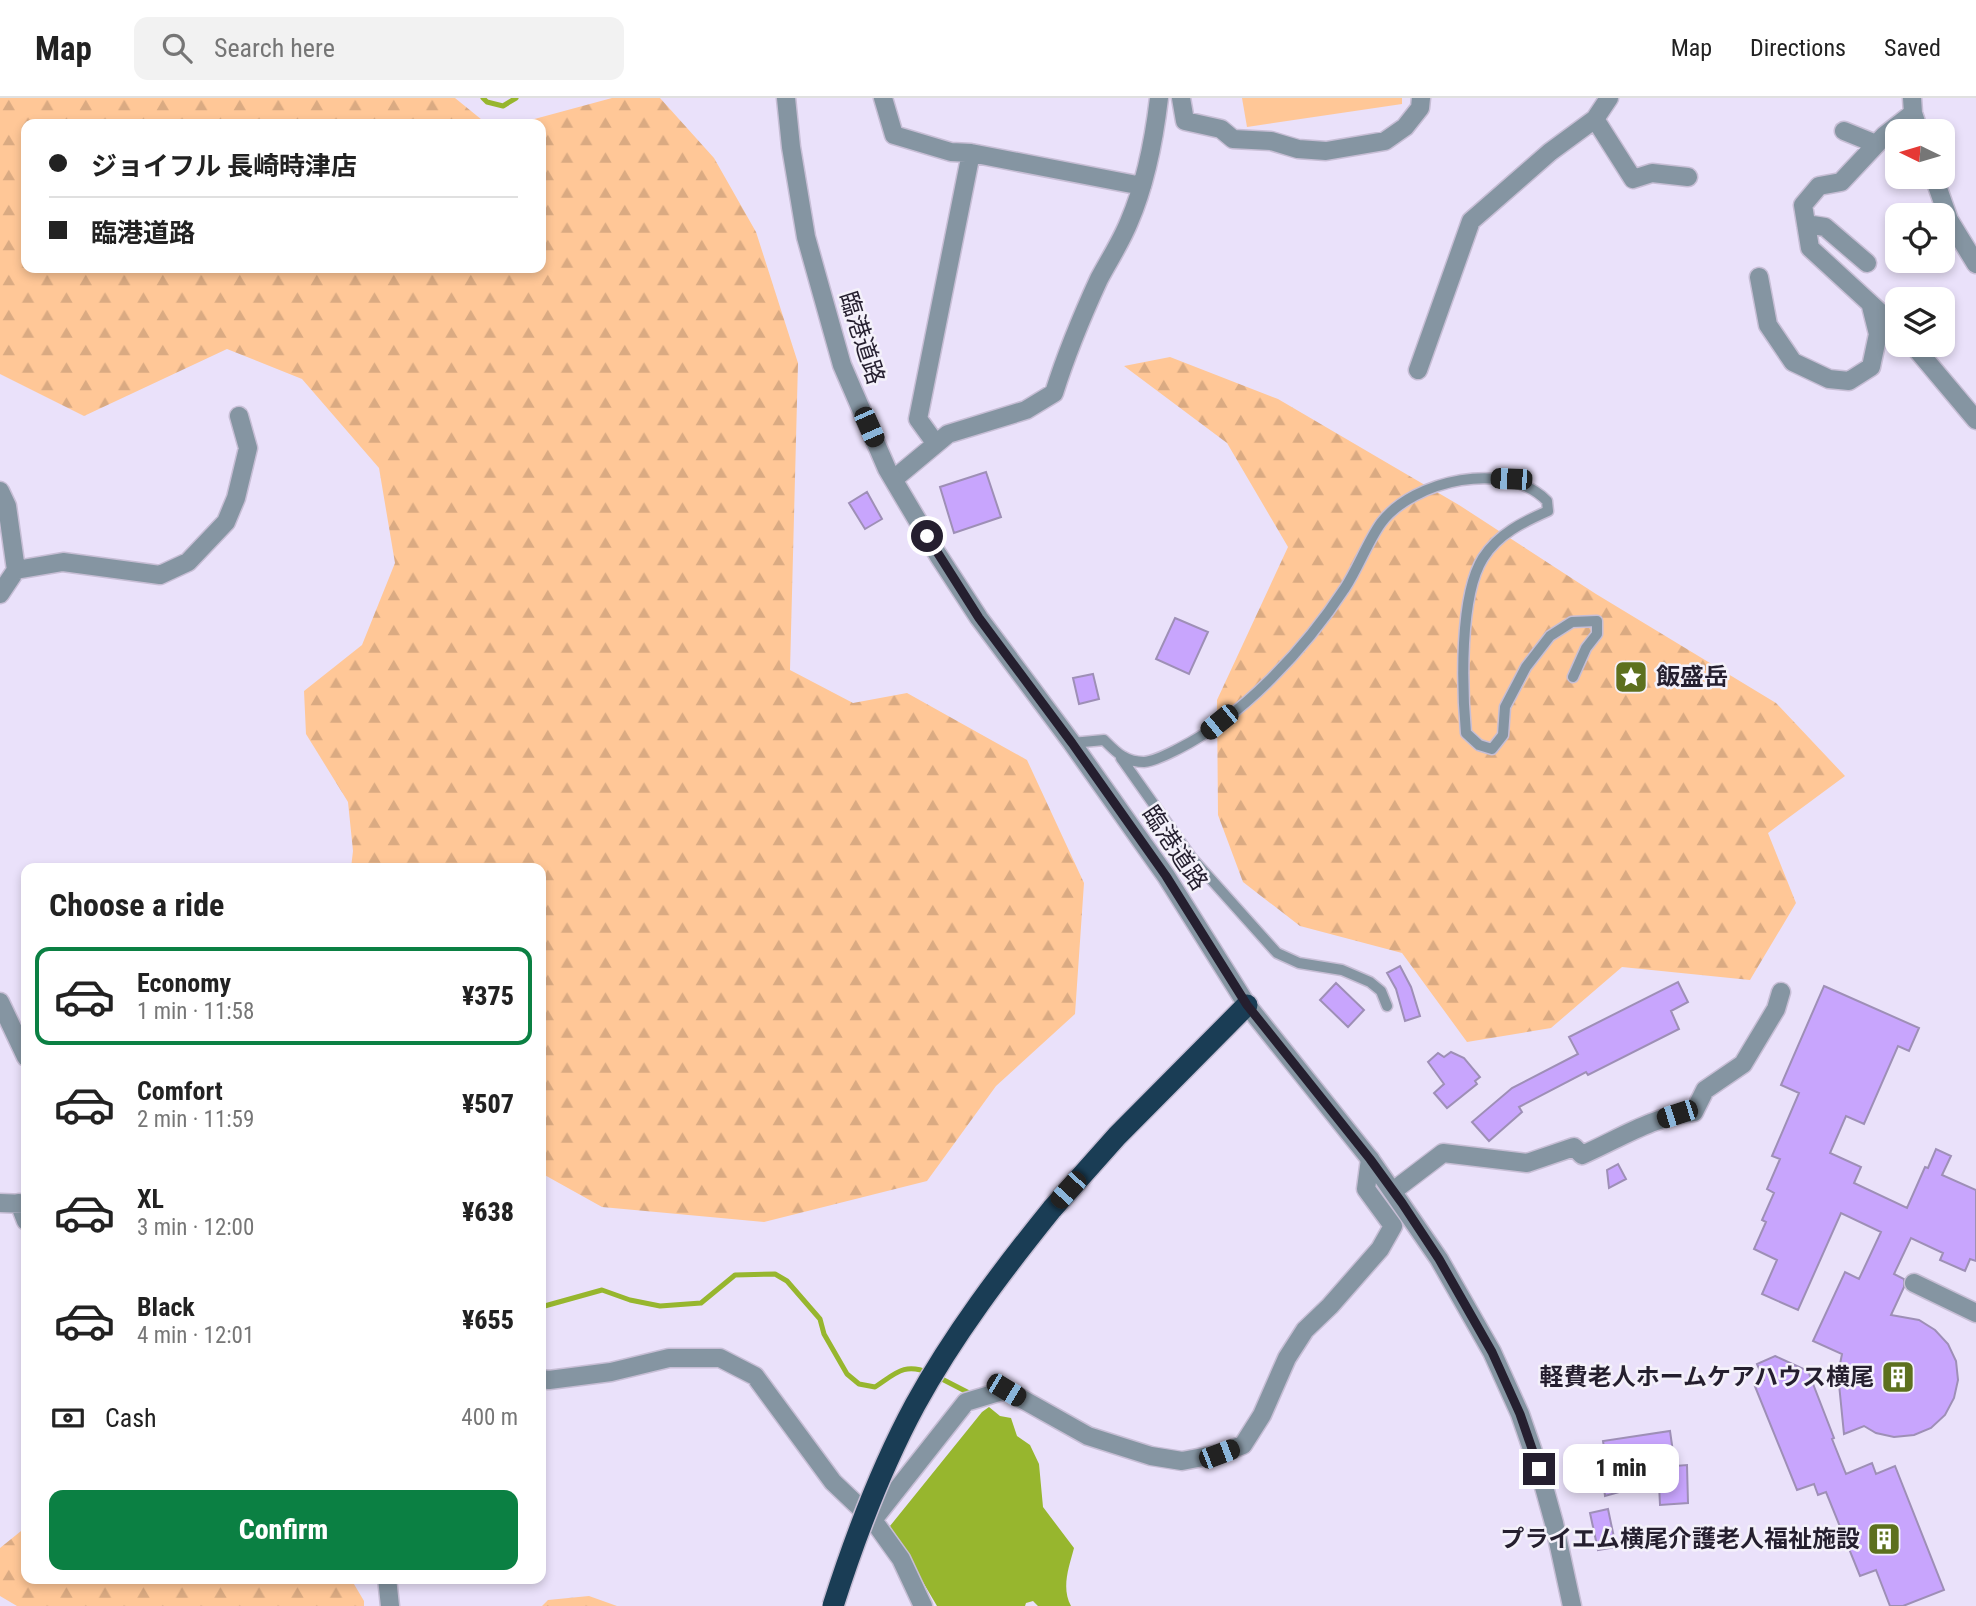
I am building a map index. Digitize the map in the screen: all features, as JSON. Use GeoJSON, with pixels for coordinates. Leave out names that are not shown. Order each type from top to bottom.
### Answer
{"type":"FeatureCollection","features":[{"type":"Feature","properties":{"kind":"highway"},"geometry":{"type":"LineString","coordinates":[[833,1606],[879,1481],[915,1405],[953,1340],[995,1280],[1052,1209],[1117,1136],[1247,1005]]}},
{"type":"Feature","properties":{"kind":"street","name":"臨港道路"},"geometry":{"type":"LineString","coordinates":[[786,98],[806,237],[838,352],[894,480],[979,618],[1166,876],[1247,1005],[1370,1159],[1439,1259],[1492,1352],[1520,1414],[1545,1490],[1572,1606]]}},
{"type":"Feature","properties":{"kind":"street"},"geometry":{"type":"LineString","coordinates":[[883,98],[894,135],[951,152],[971,153],[1142,186]]}},
{"type":"Feature","properties":{"kind":"street"},"geometry":{"type":"LineString","coordinates":[[894,480],[948,434],[1026,410],[1054,393],[1074,338],[1128,223],[1142,186],[1155,131],[1159,98]]}},
{"type":"Feature","properties":{"kind":"street"},"geometry":{"type":"LineString","coordinates":[[1181,98],[1185,121],[1221,130],[1233,139],[1270,141],[1298,149],[1326,151],[1385,141],[1405,127],[1420,108],[1421,98]]}},
{"type":"Feature","properties":{"kind":"street"},"geometry":{"type":"LineString","coordinates":[[1418,370],[1471,221],[1550,152],[1595,119],[1609,98]]}},
{"type":"Feature","properties":{"kind":"street"},"geometry":{"type":"LineString","coordinates":[[1885,318],[1810,248],[1803,205],[1819,186],[1841,182],[1913,105]]}},
{"type":"Feature","properties":{"kind":"street"},"geometry":{"type":"LineString","coordinates":[[1595,119],[1633,179],[1651,173],[1688,177]]}},
{"type":"Feature","properties":{"kind":"street"},"geometry":{"type":"LineString","coordinates":[[1844,131],[1876,144]]}},
{"type":"Feature","properties":{"kind":"street"},"geometry":{"type":"LineString","coordinates":[[936,444],[918,419],[971,153]]}},
{"type":"Feature","properties":{"kind":"street"},"geometry":{"type":"LineString","coordinates":[[1938,189],[1949,220],[1976,264]]}},
{"type":"Feature","properties":{"kind":"street"},"geometry":{"type":"LineString","coordinates":[[1806,224],[1825,227],[1867,263]]}},
{"type":"Feature","properties":{"kind":"street"},"geometry":{"type":"LineString","coordinates":[[1759,277],[1768,325],[1793,362],[1829,379],[1849,381],[1871,368],[1878,334],[1871,306]]}},
{"type":"Feature","properties":{"kind":"street"},"geometry":{"type":"LineString","coordinates":[[1923,357],[1976,420]]}},
{"type":"Feature","properties":{"kind":"street"},"geometry":{"type":"LineString","coordinates":[[16,570],[63,562],[160,575],[188,562],[226,522],[236,498],[248,448],[239,416]]}},
{"type":"Feature","properties":{"kind":"street"},"geometry":{"type":"LineString","coordinates":[[0,491],[7,506],[16,570],[0,594]]}},
{"type":"Feature","properties":{"kind":"street"},"geometry":{"type":"LineString","coordinates":[[1393,1191],[1443,1153],[1527,1163],[1574,1147],[1582,1155],[1621,1139],[1640,1126],[1677,1114],[1694,1112],[1704,1090],[1743,1064],[1776,1009],[1781,992]]}},
{"type":"Feature","properties":{"kind":"street"},"geometry":{"type":"LineString","coordinates":[[0,1002],[21,1046]]}},
{"type":"Feature","properties":{"kind":"street"},"geometry":{"type":"LineString","coordinates":[[873,1520],[966,1402],[1006,1390],[1088,1436],[1151,1455],[1182,1461],[1219,1454],[1243,1445],[1262,1415],[1287,1358],[1305,1331],[1380,1249],[1393,1226],[1366,1189],[1370,1159]]}},
{"type":"Feature","properties":{"kind":"street"},"geometry":{"type":"LineString","coordinates":[[0,1203],[21,1204]]}},
{"type":"Feature","properties":{"kind":"street"},"geometry":{"type":"LineString","coordinates":[[1914,1283],[1976,1313]]}},
{"type":"Feature","properties":{"kind":"street"},"geometry":{"type":"LineString","coordinates":[[546,1380],[611,1372],[668,1358],[720,1358],[755,1376],[833,1482],[873,1520],[901,1559],[923,1606]]}},
{"type":"Feature","properties":{"kind":"street"},"geometry":{"type":"LineString","coordinates":[[388,1584],[390,1606]]}},
{"type":"Feature","properties":{"kind":"lane"},"geometry":{"type":"LineString","coordinates":[[1121,758],[1144,762],[1165,756],[1199,738],[1259,690],[1305,641],[1343,591],[1360,566],[1381,523],[1416,493],[1447,483],[1483,478],[1511,479],[1539,492],[1547,501],[1548,511],[1512,527],[1483,558],[1473,585],[1464,640],[1466,733],[1479,745],[1492,749],[1503,735],[1505,707],[1526,667],[1550,636],[1572,622],[1597,621],[1597,634],[1586,648],[1573,677]]}},
{"type":"Feature","properties":{"kind":"lane"},"geometry":{"type":"LineString","coordinates":[[1072,743],[1104,740],[1121,758],[1191,857],[1277,953],[1299,963],[1342,970],[1370,982],[1381,991],[1387,1006]]}},
{"type":"Feature","properties":{"kind":"green space"},"geometry":{"type":"Polygon","coordinates":[[[0,98],[455,98],[481,119],[21,119],[21,273],[546,273],[546,119],[534,119],[612,98],[660,98],[714,158],[756,232],[798,363],[790,670],[853,703],[907,693],[1027,760],[1084,883],[1075,1014],[996,1086],[927,1181],[764,1222],[602,1207],[546,1176],[546,863],[352,863],[353,851],[348,802],[306,734],[304,691],[362,645],[395,563],[379,468],[302,379],[227,349],[84,416],[0,374],[0,98]]]}},
{"type":"Feature","properties":{"kind":"green space"},"geometry":{"type":"Polygon","coordinates":[[[1242,98],[1402,98],[1402,104],[1247,127],[1242,98]]]}},
{"type":"Feature","properties":{"kind":"green space"},"geometry":{"type":"Polygon","coordinates":[[[1170,357],[1278,399],[1459,505],[1596,594],[1776,703],[1845,776],[1768,833],[1796,903],[1750,980],[1622,967],[1551,1028],[1467,1042],[1402,953],[1300,926],[1243,882],[1218,815],[1217,700],[1288,547],[1227,443],[1124,366],[1170,357]]]}},
{"type":"Feature","properties":{"kind":"green space"},"geometry":{"type":"Polygon","coordinates":[[[21,1531],[21,1584],[354,1584],[364,1606],[17,1606],[0,1596],[0,1548],[21,1531]]]}},
{"type":"Feature","properties":{"kind":"green space"},"geometry":{"type":"Polygon","coordinates":[[[589,1596],[617,1606],[542,1606],[548,1600],[589,1596]]]}},
{"type":"Feature","properties":{"kind":"shaded area"},"geometry":{"type":"Polygon","coordinates":[[[989,1407],[1000,1416],[1011,1418],[1017,1436],[1030,1445],[1039,1464],[1043,1507],[1074,1548],[1066,1585],[1071,1606],[1038,1606],[1033,1601],[1025,1606],[937,1606],[890,1526],[982,1412],[989,1407]]]}},
{"type":"Feature","properties":{"kind":"building"},"geometry":{"type":"Polygon","coordinates":[[[986,472],[1001,517],[954,533],[940,487],[986,472]]]}},
{"type":"Feature","properties":{"kind":"building"},"geometry":{"type":"Polygon","coordinates":[[[867,492],[882,519],[865,529],[849,503],[867,492]]]}},
{"type":"Feature","properties":{"kind":"building"},"geometry":{"type":"Polygon","coordinates":[[[1175,618],[1208,632],[1189,674],[1156,659],[1175,618]]]}},
{"type":"Feature","properties":{"kind":"building"},"geometry":{"type":"Polygon","coordinates":[[[1093,674],[1099,699],[1079,704],[1073,678],[1093,674]]]}},
{"type":"Feature","properties":{"kind":"building"},"geometry":{"type":"Polygon","coordinates":[[[1400,966],[1411,987],[1420,1016],[1405,1021],[1396,989],[1387,973],[1400,966]]]}},
{"type":"Feature","properties":{"kind":"building"},"geometry":{"type":"Polygon","coordinates":[[[1678,982],[1688,1002],[1671,1011],[1679,1029],[1588,1075],[1586,1072],[1519,1107],[1522,1112],[1489,1141],[1472,1122],[1512,1088],[1578,1054],[1569,1037],[1678,982]]]}},
{"type":"Feature","properties":{"kind":"building"},"geometry":{"type":"Polygon","coordinates":[[[1336,983],[1364,1010],[1348,1027],[1320,1000],[1336,983]]]}},
{"type":"Feature","properties":{"kind":"building"},"geometry":{"type":"Polygon","coordinates":[[[1824,986],[1919,1028],[1909,1051],[1898,1046],[1864,1124],[1846,1116],[1830,1153],[1861,1167],[1854,1183],[1907,1208],[1936,1149],[1951,1156],[1942,1175],[1976,1190],[1976,1261],[1970,1259],[1965,1271],[1940,1260],[1943,1253],[1911,1238],[1894,1274],[1904,1279],[1904,1287],[1891,1315],[1919,1320],[1935,1330],[1948,1344],[1956,1361],[1958,1380],[1954,1398],[1945,1415],[1931,1428],[1914,1435],[1894,1437],[1876,1433],[1864,1426],[1844,1434],[1838,1374],[1842,1354],[1813,1341],[1845,1272],[1859,1279],[1881,1232],[1841,1213],[1798,1310],[1762,1294],[1777,1260],[1754,1249],[1766,1222],[1762,1220],[1774,1193],[1767,1189],[1780,1159],[1772,1156],[1799,1093],[1781,1085],[1824,986]]]}},
{"type":"Feature","properties":{"kind":"building"},"geometry":{"type":"Polygon","coordinates":[[[1451,1052],[1464,1058],[1480,1077],[1475,1081],[1477,1084],[1447,1108],[1434,1093],[1444,1084],[1428,1062],[1438,1053],[1444,1057],[1451,1052]]]}},
{"type":"Feature","properties":{"kind":"building"},"geometry":{"type":"Polygon","coordinates":[[[1618,1164],[1626,1179],[1609,1188],[1607,1170],[1618,1164]]]}},
{"type":"Feature","properties":{"kind":"building"},"geometry":{"type":"Polygon","coordinates":[[[1775,1356],[1808,1371],[1846,1474],[1872,1463],[1876,1474],[1895,1466],[1944,1590],[1903,1606],[1890,1606],[1876,1570],[1860,1576],[1826,1492],[1818,1495],[1814,1484],[1797,1490],[1754,1384],[1764,1380],[1757,1364],[1775,1356]]]}},
{"type":"Feature","properties":{"kind":"building"},"geometry":{"type":"Polygon","coordinates":[[[1670,1431],[1675,1466],[1687,1465],[1688,1503],[1660,1505],[1658,1463],[1626,1490],[1605,1496],[1602,1473],[1608,1473],[1603,1441],[1670,1431]]]}},
{"type":"Feature","properties":{"kind":"building"},"geometry":{"type":"Polygon","coordinates":[[[1608,1509],[1616,1547],[1598,1550],[1590,1513],[1608,1509]]]}},
{"type":"Feature","properties":{"kind":"waterway"},"geometry":{"type":"LineString","coordinates":[[483,98],[487,102],[503,106],[516,98]]}},
{"type":"Feature","properties":{"kind":"waterway"},"geometry":{"type":"LineString","coordinates":[[546,1306],[602,1290],[630,1300],[660,1306],[701,1303],[735,1275],[775,1274],[787,1281],[820,1319],[824,1334],[847,1374],[859,1384],[875,1387],[906,1369],[929,1373]]}},
{"type":"Feature","properties":{"kind":"waterway"},"geometry":{"type":"LineString","coordinates":[[938,1377],[973,1395]]}},
{"type":"Feature","properties":{"kind":"place","name":"飯盛岳"},"geometry":{"type":"Point","coordinates":[1631,677]}},
{"type":"Feature","properties":{"kind":"place","name":"軽費老人ホームケアハウス横尾"},"geometry":{"type":"Point","coordinates":[1898,1377]}},
{"type":"Feature","properties":{"kind":"place","name":"プライエム横尾介護老人福祉施設"},"geometry":{"type":"Point","coordinates":[1884,1539]}},
{"type":"Feature","properties":{"kind":"route"},"geometry":{"type":"LineString","coordinates":[[927,536],[979,618],[1166,876],[1247,1005],[1370,1159],[1439,1259],[1492,1352],[1520,1414],[1539,1469]]}}]}
